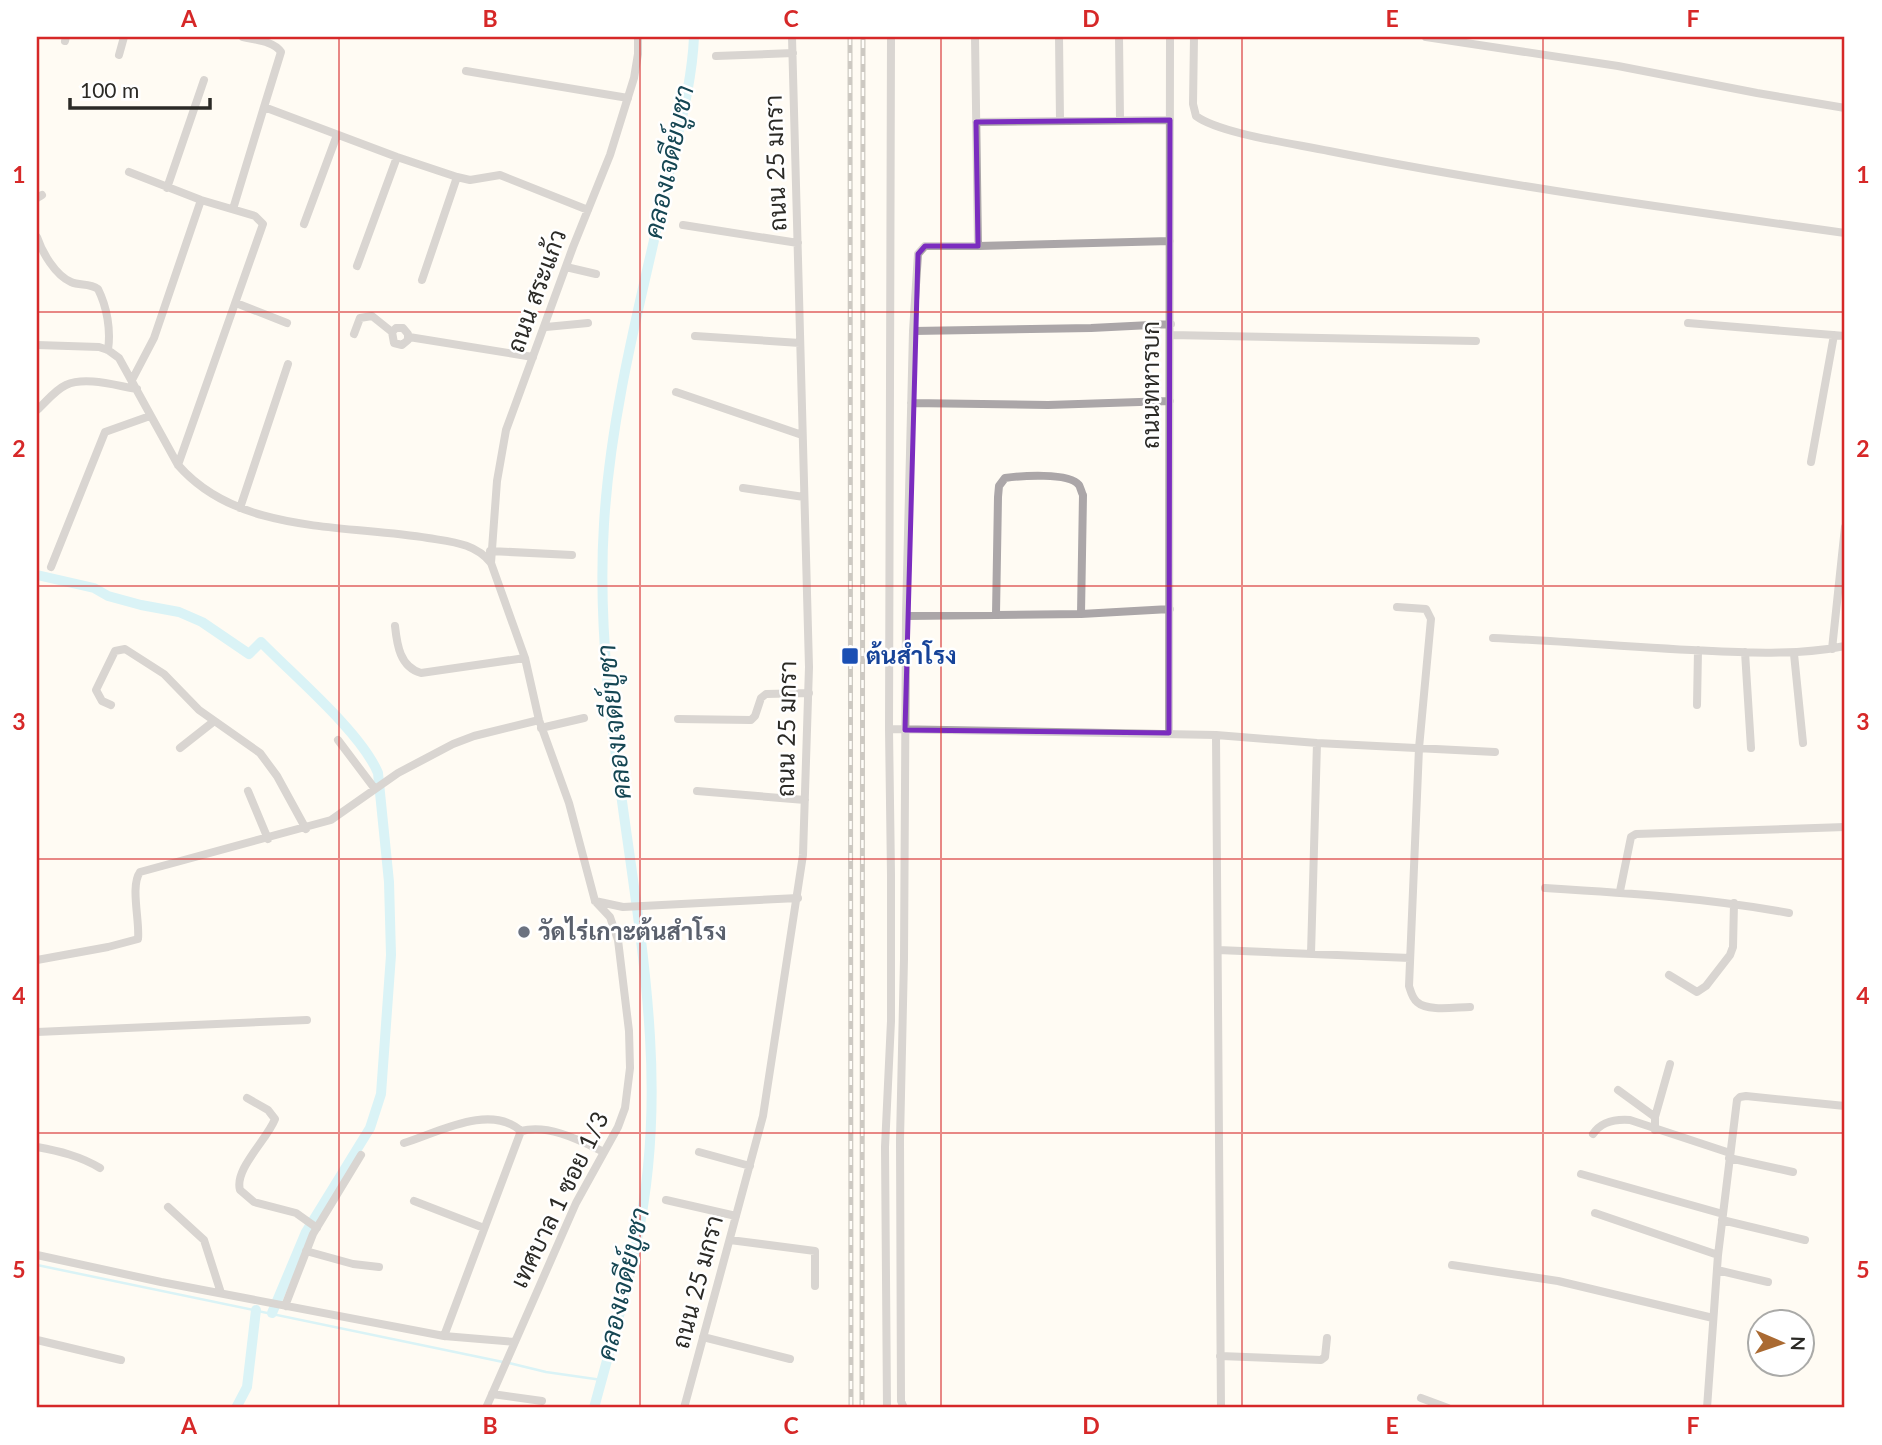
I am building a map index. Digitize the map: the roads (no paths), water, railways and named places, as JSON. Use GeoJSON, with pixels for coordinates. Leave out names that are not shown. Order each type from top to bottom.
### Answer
{"type":"FeatureCollection","features":[{"type":"Feature","properties":{"kind":"street"},"geometry":{"type":"LineString","coordinates":[[119,55],[124,37]]}},
{"type":"Feature","properties":{"kind":"street"},"geometry":{"type":"LineString","coordinates":[[233,209],[281,52],[278,46],[243,37]]}},
{"type":"Feature","properties":{"kind":"street","name":"ถนน สระแก้ว"},"geometry":{"type":"LineString","coordinates":[[595,901],[569,803],[540,724],[525,658],[491,563],[491,551],[501,448],[566,267],[610,155],[628,98],[638,54],[638,37]]}},
{"type":"Feature","properties":{"kind":"street","name":"ถนน 25 มกรา"},"geometry":{"type":"LineString","coordinates":[[684,1408],[769,1086],[803,855],[808,693],[792,37]]}},
{"type":"Feature","properties":{"kind":"street"},"geometry":{"type":"LineString","coordinates":[[887,1408],[885,1147],[891,1021],[891,37]]}},
{"type":"Feature","properties":{"kind":"street"},"geometry":{"type":"LineString","coordinates":[[975,37],[978,246]]}},
{"type":"Feature","properties":{"kind":"street"},"geometry":{"type":"LineString","coordinates":[[1059,37],[1060,120]]}},
{"type":"Feature","properties":{"kind":"street"},"geometry":{"type":"LineString","coordinates":[[1119,37],[1120,119]]}},
{"type":"Feature","properties":{"kind":"street","name":"ถนนทหารบก"},"geometry":{"type":"LineString","coordinates":[[1169,733],[1170,37]]}},
{"type":"Feature","properties":{"kind":"street"},"geometry":{"type":"LineString","coordinates":[[1194,37],[1193,104],[1196,116],[1205,123],[1453,175],[1586,197],[1845,233]]}},
{"type":"Feature","properties":{"kind":"street"},"geometry":{"type":"LineString","coordinates":[[1426,37],[1618,66],[1845,108]]}},
{"type":"Feature","properties":{"kind":"street"},"geometry":{"type":"LineString","coordinates":[[716,56],[793,53]]}},
{"type":"Feature","properties":{"kind":"street"},"geometry":{"type":"LineString","coordinates":[[466,71],[628,98]]}},
{"type":"Feature","properties":{"kind":"street"},"geometry":{"type":"LineString","coordinates":[[167,188],[204,80]]}},
{"type":"Feature","properties":{"kind":"street"},"geometry":{"type":"LineString","coordinates":[[264,107],[457,177],[470,180],[500,175],[588,210]]}},
{"type":"Feature","properties":{"kind":"street"},"geometry":{"type":"LineString","coordinates":[[976,122],[1170,120]]}},
{"type":"Feature","properties":{"kind":"street"},"geometry":{"type":"LineString","coordinates":[[304,224],[337,135]]}},
{"type":"Feature","properties":{"kind":"street"},"geometry":{"type":"LineString","coordinates":[[358,266],[397,157]]}},
{"type":"Feature","properties":{"kind":"street"},"geometry":{"type":"LineString","coordinates":[[129,172],[201,200],[255,216],[262,224],[178,465]]}},
{"type":"Feature","properties":{"kind":"street"},"geometry":{"type":"LineString","coordinates":[[422,281],[457,177]]}},
{"type":"Feature","properties":{"kind":"street"},"geometry":{"type":"LineString","coordinates":[[132,380],[154,338],[201,200]]}},
{"type":"Feature","properties":{"kind":"street"},"geometry":{"type":"LineString","coordinates":[[683,225],[798,243]]}},
{"type":"Feature","properties":{"kind":"street"},"geometry":{"type":"LineString","coordinates":[[37,237],[40,252],[68,281],[98,289],[108,322],[108,350]]}},
{"type":"Feature","properties":{"kind":"street"},"geometry":{"type":"LineString","coordinates":[[904,1408],[901,1401],[900,1140],[906,616],[913,331],[918,254],[925,246],[1170,241]]}},
{"type":"Feature","properties":{"kind":"street"},"geometry":{"type":"LineString","coordinates":[[566,267],[596,274]]}},
{"type":"Feature","properties":{"kind":"street"},"geometry":{"type":"LineString","coordinates":[[236,303],[287,323]]}},
{"type":"Feature","properties":{"kind":"street"},"geometry":{"type":"LineString","coordinates":[[354,334],[360,318],[369,316],[392,332],[396,328],[403,328],[409,337],[533,357]]}},
{"type":"Feature","properties":{"kind":"street"},"geometry":{"type":"LineString","coordinates":[[546,327],[588,323]]}},
{"type":"Feature","properties":{"kind":"street"},"geometry":{"type":"LineString","coordinates":[[1688,323],[1845,336]]}},
{"type":"Feature","properties":{"kind":"street"},"geometry":{"type":"LineString","coordinates":[[913,331],[1171,324]]}},
{"type":"Feature","properties":{"kind":"street"},"geometry":{"type":"LineString","coordinates":[[1171,335],[1476,341]]}},
{"type":"Feature","properties":{"kind":"street"},"geometry":{"type":"LineString","coordinates":[[1811,462],[1834,335]]}},
{"type":"Feature","properties":{"kind":"street"},"geometry":{"type":"LineString","coordinates":[[695,336],[800,343]]}},
{"type":"Feature","properties":{"kind":"street"},"geometry":{"type":"LineString","coordinates":[[37,345],[99,347],[118,358],[178,465],[191,480],[240,508],[304,524],[400,534],[462,544],[484,554],[491,563]]}},
{"type":"Feature","properties":{"kind":"street"},"geometry":{"type":"LineString","coordinates":[[240,508],[288,364]]}},
{"type":"Feature","properties":{"kind":"street"},"geometry":{"type":"LineString","coordinates":[[37,410],[64,385],[72,383],[137,389]]}},
{"type":"Feature","properties":{"kind":"street"},"geometry":{"type":"LineString","coordinates":[[676,392],[802,435]]}},
{"type":"Feature","properties":{"kind":"street"},"geometry":{"type":"LineString","coordinates":[[911,403],[1048,405],[1170,401]]}},
{"type":"Feature","properties":{"kind":"street"},"geometry":{"type":"LineString","coordinates":[[51,567],[105,432],[150,416]]}},
{"type":"Feature","properties":{"kind":"street"},"geometry":{"type":"LineString","coordinates":[[996,614],[999,486],[1005,478],[1060,477],[1079,485],[1083,495],[1081,614]]}},
{"type":"Feature","properties":{"kind":"street"},"geometry":{"type":"LineString","coordinates":[[743,488],[804,497]]}},
{"type":"Feature","properties":{"kind":"street"},"geometry":{"type":"LineString","coordinates":[[1832,649],[1845,527]]}},
{"type":"Feature","properties":{"kind":"street"},"geometry":{"type":"LineString","coordinates":[[491,551],[572,555]]}},
{"type":"Feature","properties":{"kind":"street"},"geometry":{"type":"LineString","coordinates":[[1397,607],[1426,609],[1431,619],[1419,748],[1409,986],[1413,998],[1427,1007],[1470,1007]]}},
{"type":"Feature","properties":{"kind":"street"},"geometry":{"type":"LineString","coordinates":[[906,616],[1081,614],[1170,609]]}},
{"type":"Feature","properties":{"kind":"street"},"geometry":{"type":"LineString","coordinates":[[395,626],[400,652],[407,666],[421,673],[525,658]]}},
{"type":"Feature","properties":{"kind":"street"},"geometry":{"type":"LineString","coordinates":[[1493,638],[1794,654],[1845,646]]}},
{"type":"Feature","properties":{"kind":"street"},"geometry":{"type":"LineString","coordinates":[[111,705],[102,701],[96,690],[115,651],[125,649],[164,674],[213,722],[247,742],[269,762],[306,828]]}},
{"type":"Feature","properties":{"kind":"street"},"geometry":{"type":"LineString","coordinates":[[1697,705],[1698,650]]}},
{"type":"Feature","properties":{"kind":"street"},"geometry":{"type":"LineString","coordinates":[[1745,652],[1751,748]]}},
{"type":"Feature","properties":{"kind":"street"},"geometry":{"type":"LineString","coordinates":[[1794,654],[1803,743]]}},
{"type":"Feature","properties":{"kind":"street"},"geometry":{"type":"LineString","coordinates":[[678,719],[751,720],[761,698],[766,694],[808,693]]}},
{"type":"Feature","properties":{"kind":"street"},"geometry":{"type":"LineString","coordinates":[[37,960],[138,939],[136,887],[140,872],[331,820],[386,782],[453,744],[474,736],[584,718]]}},
{"type":"Feature","properties":{"kind":"street"},"geometry":{"type":"LineString","coordinates":[[180,748],[213,722]]}},
{"type":"Feature","properties":{"kind":"street"},"geometry":{"type":"LineString","coordinates":[[889,729],[1169,733],[1495,752]]}},
{"type":"Feature","properties":{"kind":"street"},"geometry":{"type":"LineString","coordinates":[[1216,735],[1221,1408]]}},
{"type":"Feature","properties":{"kind":"street"},"geometry":{"type":"LineString","coordinates":[[338,740],[376,788]]}},
{"type":"Feature","properties":{"kind":"street"},"geometry":{"type":"LineString","coordinates":[[1311,954],[1317,743]]}},
{"type":"Feature","properties":{"kind":"street"},"geometry":{"type":"LineString","coordinates":[[248,791],[268,839]]}},
{"type":"Feature","properties":{"kind":"street"},"geometry":{"type":"LineString","coordinates":[[697,791],[805,800]]}},
{"type":"Feature","properties":{"kind":"street"},"geometry":{"type":"LineString","coordinates":[[1620,891],[1631,837],[1636,834],[1845,827]]}},
{"type":"Feature","properties":{"kind":"street"},"geometry":{"type":"LineString","coordinates":[[1545,888],[1620,891],[1734,903],[1789,913]]}},
{"type":"Feature","properties":{"kind":"street"},"geometry":{"type":"LineString","coordinates":[[595,901],[623,907],[798,898]]}},
{"type":"Feature","properties":{"kind":"street","name":"เทศบาล 1 ซอย 1/3"},"geometry":{"type":"LineString","coordinates":[[486,1408],[576,1203],[618,1127],[625,1108],[630,1068],[623,971],[618,940],[610,917],[595,901]]}},
{"type":"Feature","properties":{"kind":"street"},"geometry":{"type":"LineString","coordinates":[[1669,975],[1697,992],[1702,991],[1730,955],[1733,947],[1734,903]]}},
{"type":"Feature","properties":{"kind":"street"},"geometry":{"type":"LineString","coordinates":[[1218,950],[1410,958]]}},
{"type":"Feature","properties":{"kind":"street"},"geometry":{"type":"LineString","coordinates":[[37,1032],[307,1020]]}},
{"type":"Feature","properties":{"kind":"street"},"geometry":{"type":"LineString","coordinates":[[1655,1130],[1671,1064]]}},
{"type":"Feature","properties":{"kind":"street"},"geometry":{"type":"LineString","coordinates":[[1618,1090],[1656,1117]]}},
{"type":"Feature","properties":{"kind":"street"},"geometry":{"type":"LineString","coordinates":[[1707,1408],[1718,1255],[1737,1100],[1740,1097],[1845,1106]]}},
{"type":"Feature","properties":{"kind":"street"},"geometry":{"type":"LineString","coordinates":[[247,1098],[272,1112],[275,1119],[240,1177],[240,1190],[254,1202],[296,1213],[313,1225]]}},
{"type":"Feature","properties":{"kind":"street"},"geometry":{"type":"LineString","coordinates":[[1593,1134],[1596,1129],[1619,1119],[1630,1121],[1729,1156],[1793,1172]]}},
{"type":"Feature","properties":{"kind":"street"},"geometry":{"type":"LineString","coordinates":[[404,1143],[426,1137],[452,1125],[485,1120],[509,1122],[521,1131],[560,1133],[604,1152]]}},
{"type":"Feature","properties":{"kind":"street"},"geometry":{"type":"LineString","coordinates":[[444,1336],[521,1131]]}},
{"type":"Feature","properties":{"kind":"street"},"geometry":{"type":"LineString","coordinates":[[37,1147],[71,1154],[100,1168]]}},
{"type":"Feature","properties":{"kind":"street"},"geometry":{"type":"LineString","coordinates":[[699,1152],[750,1166]]}},
{"type":"Feature","properties":{"kind":"street"},"geometry":{"type":"LineString","coordinates":[[279,1305],[306,1251],[313,1225],[361,1156]]}},
{"type":"Feature","properties":{"kind":"street"},"geometry":{"type":"LineString","coordinates":[[1581,1174],[1805,1240]]}},
{"type":"Feature","properties":{"kind":"street"},"geometry":{"type":"LineString","coordinates":[[666,1200],[736,1216]]}},
{"type":"Feature","properties":{"kind":"street"},"geometry":{"type":"LineString","coordinates":[[414,1201],[484,1228]]}},
{"type":"Feature","properties":{"kind":"street"},"geometry":{"type":"LineString","coordinates":[[168,1207],[204,1240],[221,1293]]}},
{"type":"Feature","properties":{"kind":"street"},"geometry":{"type":"LineString","coordinates":[[1595,1213],[1718,1255]]}},
{"type":"Feature","properties":{"kind":"street"},"geometry":{"type":"LineString","coordinates":[[730,1240],[815,1251],[815,1286]]}},
{"type":"Feature","properties":{"kind":"street"},"geometry":{"type":"LineString","coordinates":[[306,1251],[353,1264],[379,1267]]}},
{"type":"Feature","properties":{"kind":"street"},"geometry":{"type":"LineString","coordinates":[[37,1255],[279,1305],[513,1346]]}},
{"type":"Feature","properties":{"kind":"street"},"geometry":{"type":"LineString","coordinates":[[1452,1265],[1558,1281],[1713,1318]]}},
{"type":"Feature","properties":{"kind":"street"},"geometry":{"type":"LineString","coordinates":[[1717,1270],[1768,1282]]}},
{"type":"Feature","properties":{"kind":"street"},"geometry":{"type":"LineString","coordinates":[[703,1337],[790,1359]]}},
{"type":"Feature","properties":{"kind":"street"},"geometry":{"type":"LineString","coordinates":[[1220,1356],[1321,1360],[1325,1357],[1327,1338]]}},
{"type":"Feature","properties":{"kind":"street"},"geometry":{"type":"LineString","coordinates":[[37,1340],[121,1360]]}},
{"type":"Feature","properties":{"kind":"street"},"geometry":{"type":"LineString","coordinates":[[492,1394],[542,1401]]}},
{"type":"Feature","properties":{"kind":"street"},"geometry":{"type":"LineString","coordinates":[[1421,1398],[1448,1408]]}},
{"type":"Feature","properties":{"kind":"waterway","name":"คลองเจดีย์บูชา"},"geometry":{"type":"LineString","coordinates":[[594,1408],[628,1282],[642,1214],[652,1088],[645,973],[605,653],[602,588],[604,524],[621,392],[684,106],[694,37]]}},
{"type":"Feature","properties":{"kind":"waterway"},"geometry":{"type":"LineString","coordinates":[[37,575],[94,588],[108,596],[141,605],[179,612],[202,622],[249,654],[261,642],[342,722],[378,773],[389,882],[391,955],[381,1094],[370,1128],[306,1232],[272,1313]]}},
{"type":"Feature","properties":{"kind":"waterway"},"geometry":{"type":"LineString","coordinates":[[37,1265],[503,1362]]}},
{"type":"Feature","properties":{"kind":"waterway"},"geometry":{"type":"LineString","coordinates":[[236,1408],[247,1387],[256,1310]]}},
{"type":"Feature","properties":{"kind":"waterway"},"geometry":{"type":"LineString","coordinates":[[509,1363],[546,1372],[602,1380]]}},
{"type":"Feature","properties":{"kind":"railway"},"geometry":{"type":"LineString","coordinates":[[850,37],[851,1408]]}},
{"type":"Feature","properties":{"kind":"railway"},"geometry":{"type":"LineString","coordinates":[[862,1408],[863,37]]}},
{"type":"Feature","properties":{"kind":"place","name":"ต้นสำโรง"},"geometry":{"type":"Point","coordinates":[850,656]}},
{"type":"Feature","properties":{"kind":"place","name":"วัดไร่เกาะต้นสำโรง"},"geometry":{"type":"Point","coordinates":[524,932]}}]}
